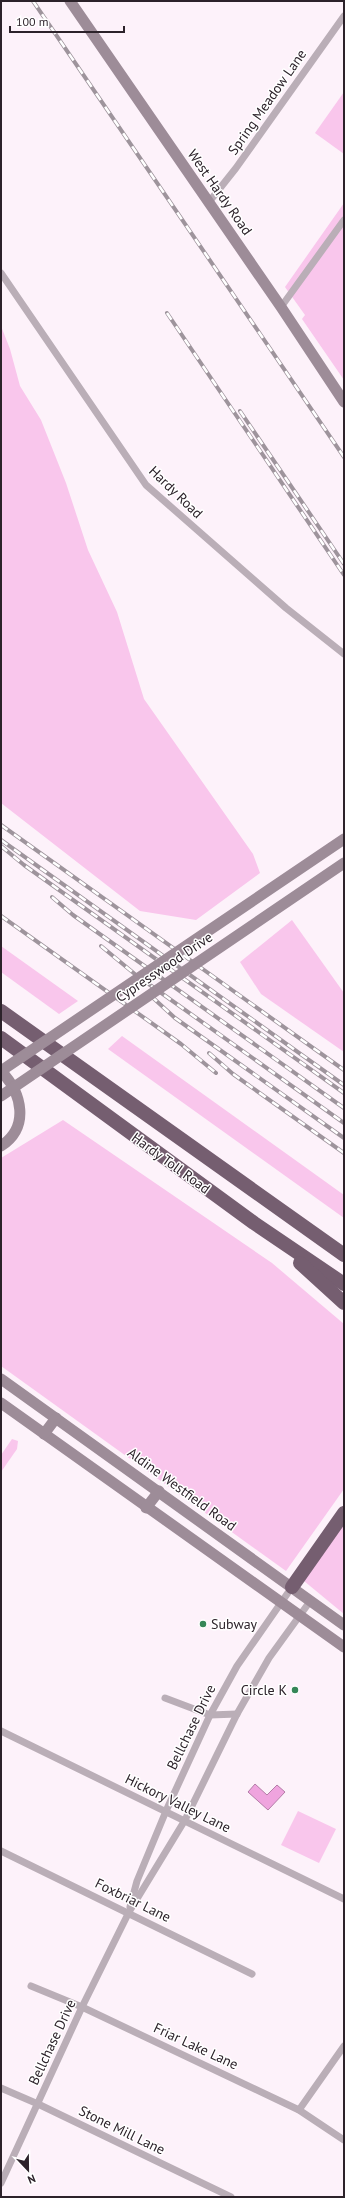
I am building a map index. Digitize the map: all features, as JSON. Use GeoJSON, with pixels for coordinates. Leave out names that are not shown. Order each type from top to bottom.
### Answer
{"type":"FeatureCollection","features":[{"type":"Feature","properties":{"kind":"highway","name":"Hardy Toll Road"},"geometry":{"type":"LineString","coordinates":[[1,1012],[344,1255]]}},
{"type":"Feature","properties":{"kind":"highway","name":"Hardy Toll Road"},"geometry":{"type":"LineString","coordinates":[[1,1038],[254,1223],[344,1284]]}},
{"type":"Feature","properties":{"kind":"highway"},"geometry":{"type":"LineString","coordinates":[[254,1223],[344,1302]]}},
{"type":"Feature","properties":{"kind":"highway"},"geometry":{"type":"LineString","coordinates":[[292,1587],[344,1513]]}},
{"type":"Feature","properties":{"kind":"main road","name":"West Hardy Road"},"geometry":{"type":"LineString","coordinates":[[70,1],[281,307],[344,402]]}},
{"type":"Feature","properties":{"kind":"main road","name":"Cypresswood Drive"},"geometry":{"type":"LineString","coordinates":[[1,1071],[344,839]]}},
{"type":"Feature","properties":{"kind":"main road","name":"Cypresswood Drive"},"geometry":{"type":"LineString","coordinates":[[1,1096],[344,863]]}},
{"type":"Feature","properties":{"kind":"main road"},"geometry":{"type":"LineString","coordinates":[[1,1071],[17,1094],[20,1116],[19,1127],[1,1146]]}},
{"type":"Feature","properties":{"kind":"main road","name":"Aldine Westfield Road"},"geometry":{"type":"LineString","coordinates":[[1,1379],[344,1625]]}},
{"type":"Feature","properties":{"kind":"main road"},"geometry":{"type":"LineString","coordinates":[[1,1403],[146,1508],[344,1647]]}},
{"type":"Feature","properties":{"kind":"main road"},"geometry":{"type":"LineString","coordinates":[[44,1434],[56,1418]]}},
{"type":"Feature","properties":{"kind":"main road"},"geometry":{"type":"LineString","coordinates":[[146,1508],[159,1491]]}},
{"type":"Feature","properties":{"kind":"street","name":"Spring Meadow Lane"},"geometry":{"type":"LineString","coordinates":[[209,202],[236,168],[344,16]]}},
{"type":"Feature","properties":{"kind":"street"},"geometry":{"type":"LineString","coordinates":[[281,307],[344,220]]}},
{"type":"Feature","properties":{"kind":"street","name":"Hardy Road"},"geometry":{"type":"LineString","coordinates":[[1,273],[146,485],[286,608],[344,654]]}},
{"type":"Feature","properties":{"kind":"street","name":"Bellchase Drive"},"geometry":{"type":"LineString","coordinates":[[129,1912],[137,1881],[166,1811],[210,1715],[237,1666],[292,1587]]}},
{"type":"Feature","properties":{"kind":"street","name":"Bellchase Drive"},"geometry":{"type":"LineString","coordinates":[[1,2183],[82,2007],[129,1912],[185,1820],[237,1714],[269,1658],[311,1600]]}},
{"type":"Feature","properties":{"kind":"street"},"geometry":{"type":"LineString","coordinates":[[165,1698],[210,1715],[237,1714]]}},
{"type":"Feature","properties":{"kind":"street","name":"Hickory Valley Lane"},"geometry":{"type":"LineString","coordinates":[[1,1731],[344,1899]]}},
{"type":"Feature","properties":{"kind":"street","name":"Foxbriar Lane"},"geometry":{"type":"LineString","coordinates":[[1,1851],[129,1912],[252,1974]]}},
{"type":"Feature","properties":{"kind":"street","name":"Friar Lake Lane"},"geometry":{"type":"LineString","coordinates":[[32,1986],[82,2007],[299,2110],[344,2140]]}},
{"type":"Feature","properties":{"kind":"street"},"geometry":{"type":"LineString","coordinates":[[299,2110],[344,2046]]}},
{"type":"Feature","properties":{"kind":"street","name":"Stone Mill Lane"},"geometry":{"type":"LineString","coordinates":[[1,2088],[38,2104],[231,2197]]}},
{"type":"Feature","properties":{"kind":"shaded area"},"geometry":{"type":"Polygon","coordinates":[[[344,92],[344,154],[315,133],[344,92]]]}},
{"type":"Feature","properties":{"kind":"shaded area"},"geometry":{"type":"Polygon","coordinates":[[[344,203],[344,380],[302,319],[305,315],[285,287],[344,203]]]}},
{"type":"Feature","properties":{"kind":"shaded area"},"geometry":{"type":"Polygon","coordinates":[[[1,326],[10,349],[20,386],[41,420],[66,483],[88,550],[117,612],[144,699],[253,854],[260,873],[196,920],[140,911],[1,803],[1,326]]]}},
{"type":"Feature","properties":{"kind":"shaded area"},"geometry":{"type":"Polygon","coordinates":[[[292,920],[344,993],[344,1052],[261,994],[240,962],[292,920]]]}},
{"type":"Feature","properties":{"kind":"shaded area"},"geometry":{"type":"Polygon","coordinates":[[[1,946],[78,1001],[59,1014],[1,972],[1,946]]]}},
{"type":"Feature","properties":{"kind":"shaded area"},"geometry":{"type":"Polygon","coordinates":[[[122,1036],[344,1195],[344,1218],[108,1049],[122,1036]]]}},
{"type":"Feature","properties":{"kind":"shaded area"},"geometry":{"type":"Polygon","coordinates":[[[63,1120],[272,1263],[344,1324],[344,1489],[286,1571],[1,1366],[1,1158],[63,1120]]]}},
{"type":"Feature","properties":{"kind":"shaded area"},"geometry":{"type":"Polygon","coordinates":[[[12,1439],[18,1441],[17,1449],[1,1472],[1,1455],[12,1439]]]}},
{"type":"Feature","properties":{"kind":"shaded area"},"geometry":{"type":"Polygon","coordinates":[[[344,1524],[344,1614],[304,1581],[344,1524]]]}},
{"type":"Feature","properties":{"kind":"shaded area"},"geometry":{"type":"Polygon","coordinates":[[[255,1784],[267,1795],[277,1785],[285,1792],[268,1810],[248,1792],[255,1784]]]}},
{"type":"Feature","properties":{"kind":"shaded area"},"geometry":{"type":"Polygon","coordinates":[[[298,1811],[336,1829],[319,1863],[281,1845],[298,1811]]]}},
{"type":"Feature","properties":{"kind":"railway"},"geometry":{"type":"LineString","coordinates":[[33,1],[344,457]]}},
{"type":"Feature","properties":{"kind":"railway"},"geometry":{"type":"LineString","coordinates":[[167,313],[344,575]]}},
{"type":"Feature","properties":{"kind":"railway"},"geometry":{"type":"LineString","coordinates":[[240,411],[344,564]]}},
{"type":"Feature","properties":{"kind":"railway"},"geometry":{"type":"LineString","coordinates":[[1,825],[344,1070]]}},
{"type":"Feature","properties":{"kind":"railway"},"geometry":{"type":"LineString","coordinates":[[1,840],[344,1085]]}},
{"type":"Feature","properties":{"kind":"railway"},"geometry":{"type":"LineString","coordinates":[[1,846],[24,865],[344,1093]]}},
{"type":"Feature","properties":{"kind":"railway"},"geometry":{"type":"LineString","coordinates":[[52,897],[73,915],[344,1108]]}},
{"type":"Feature","properties":{"kind":"railway"},"geometry":{"type":"LineString","coordinates":[[1,916],[181,1044],[216,1073]]}},
{"type":"Feature","properties":{"kind":"railway"},"geometry":{"type":"LineString","coordinates":[[101,946],[136,975],[344,1123]]}},
{"type":"Feature","properties":{"kind":"railway"},"geometry":{"type":"LineString","coordinates":[[151,996],[175,1018],[344,1138]]}},
{"type":"Feature","properties":{"kind":"railway"},"geometry":{"type":"LineString","coordinates":[[209,1053],[233,1074],[344,1153]]}},
{"type":"Feature","properties":{"kind":"place","name":"Subway"},"geometry":{"type":"Point","coordinates":[203,1624]}},
{"type":"Feature","properties":{"kind":"place","name":"Circle K"},"geometry":{"type":"Point","coordinates":[295,1690]}}]}
